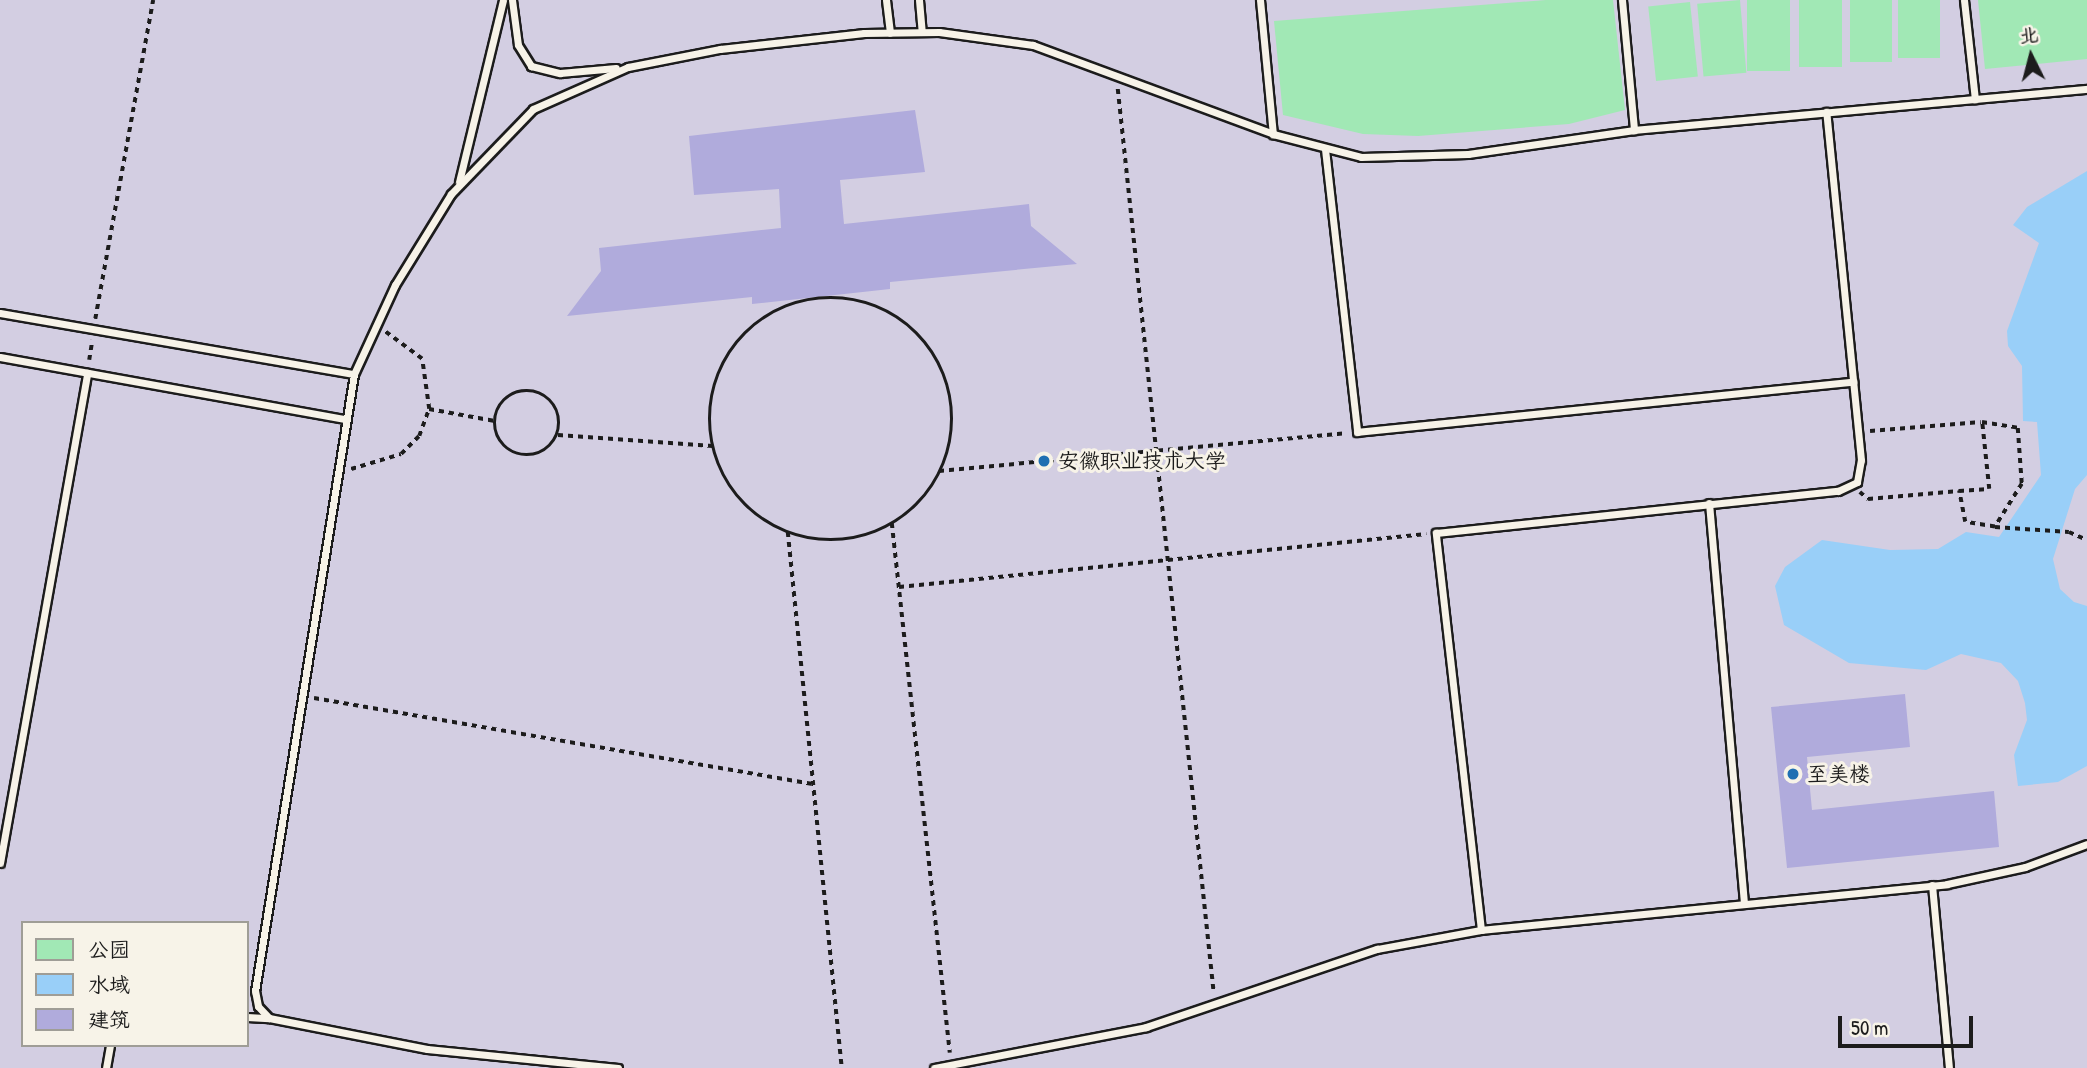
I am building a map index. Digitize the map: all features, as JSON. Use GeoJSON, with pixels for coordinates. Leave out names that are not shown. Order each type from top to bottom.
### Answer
{"type":"FeatureCollection","features":[{"type":"Feature","properties":{"kind":"lane"},"geometry":{"type":"LineString","coordinates":[[458,186],[474,137],[503,0]]}},
{"type":"Feature","properties":{"kind":"lane"},"geometry":{"type":"LineString","coordinates":[[512,0],[518,45],[539,70],[628,67],[720,49],[890,33],[922,32],[1020,42],[1116,73],[1273,134],[1325,149],[1405,159],[1634,130],[2087,89]]}},
{"type":"Feature","properties":{"kind":"lane"},"geometry":{"type":"LineString","coordinates":[[886,0],[890,33]]}},
{"type":"Feature","properties":{"kind":"lane"},"geometry":{"type":"LineString","coordinates":[[919,0],[922,32]]}},
{"type":"Feature","properties":{"kind":"lane"},"geometry":{"type":"LineString","coordinates":[[1260,0],[1273,134]]}},
{"type":"Feature","properties":{"kind":"lane"},"geometry":{"type":"LineString","coordinates":[[1622,0],[1634,130]]}},
{"type":"Feature","properties":{"kind":"lane"},"geometry":{"type":"LineString","coordinates":[[1964,0],[1975,99]]}},
{"type":"Feature","properties":{"kind":"lane"},"geometry":{"type":"LineString","coordinates":[[269,1018],[258,1006],[255,982],[354,374],[373,326],[458,186],[533,108],[628,67]]}},
{"type":"Feature","properties":{"kind":"lane"},"geometry":{"type":"LineString","coordinates":[[1481,930],[1436,533],[1853,486],[1861,470],[1826,112]]}},
{"type":"Feature","properties":{"kind":"lane"},"geometry":{"type":"LineString","coordinates":[[1325,149],[1357,432],[1853,382]]}},
{"type":"Feature","properties":{"kind":"lane"},"geometry":{"type":"LineString","coordinates":[[0,313],[354,374]]}},
{"type":"Feature","properties":{"kind":"lane"},"geometry":{"type":"LineString","coordinates":[[0,357],[346,419]]}},
{"type":"Feature","properties":{"kind":"lane"},"geometry":{"type":"LineString","coordinates":[[0,863],[87,373]]}},
{"type":"Feature","properties":{"kind":"lane"},"geometry":{"type":"LineString","coordinates":[[1709,503],[1744,903]]}},
{"type":"Feature","properties":{"kind":"lane"},"geometry":{"type":"LineString","coordinates":[[934,1068],[1082,1043],[1377,950],[1481,930],[1932,886],[2025,867],[2087,844]]}},
{"type":"Feature","properties":{"kind":"lane"},"geometry":{"type":"LineString","coordinates":[[1932,886],[1949,1068]]}},
{"type":"Feature","properties":{"kind":"lane"},"geometry":{"type":"LineString","coordinates":[[248,1017],[269,1018],[427,1049],[618,1068]]}},
{"type":"Feature","properties":{"kind":"lane"},"geometry":{"type":"LineString","coordinates":[[106,1068],[110,1047]]}},
{"type":"Feature","properties":{"kind":"path"},"geometry":{"type":"LineString","coordinates":[[87,373],[153,0]]}},
{"type":"Feature","properties":{"kind":"path"},"geometry":{"type":"LineString","coordinates":[[1116,73],[1215,1003]]}},
{"type":"Feature","properties":{"kind":"path"},"geometry":{"type":"LineString","coordinates":[[850,300],[873,306],[913,330],[941,368],[952,414],[939,471],[920,501],[892,523],[835,540],[788,532],[740,498],[713,446],[711,399],[728,355],[742,337],[770,315],[803,302],[850,300]]}},
{"type":"Feature","properties":{"kind":"path"},"geometry":{"type":"LineString","coordinates":[[338,470],[372,466],[401,454],[419,436],[429,409],[422,359],[404,342],[373,326]]}},
{"type":"Feature","properties":{"kind":"path"},"geometry":{"type":"LineString","coordinates":[[539,393],[559,415],[558,435],[545,451],[525,456],[499,440],[495,421],[510,396],[539,393]]}},
{"type":"Feature","properties":{"kind":"path"},"geometry":{"type":"LineString","coordinates":[[429,409],[495,421]]}},
{"type":"Feature","properties":{"kind":"path"},"geometry":{"type":"LineString","coordinates":[[1858,432],[1982,422],[2018,428],[2022,484],[1995,527]]}},
{"type":"Feature","properties":{"kind":"path"},"geometry":{"type":"LineString","coordinates":[[1853,486],[1868,499],[1989,489],[1982,422]]}},
{"type":"Feature","properties":{"kind":"path"},"geometry":{"type":"LineString","coordinates":[[939,471],[1357,432]]}},
{"type":"Feature","properties":{"kind":"path"},"geometry":{"type":"LineString","coordinates":[[558,435],[713,446]]}},
{"type":"Feature","properties":{"kind":"path"},"geometry":{"type":"LineString","coordinates":[[1959,491],[1965,522],[2068,532],[2087,540]]}},
{"type":"Feature","properties":{"kind":"path"},"geometry":{"type":"LineString","coordinates":[[892,523],[952,1065]]}},
{"type":"Feature","properties":{"kind":"path"},"geometry":{"type":"LineString","coordinates":[[788,532],[842,1068]]}},
{"type":"Feature","properties":{"kind":"path"},"geometry":{"type":"LineString","coordinates":[[899,587],[1436,533]]}},
{"type":"Feature","properties":{"kind":"path"},"geometry":{"type":"LineString","coordinates":[[302,696],[813,785]]}},
{"type":"Feature","properties":{"kind":"shaded area","name":"安徽职业技术大学"},"geometry":{"type":"Polygon","coordinates":[[[0,0],[2087,0],[2087,1068],[0,1068],[0,0]]]}},
{"type":"Feature","properties":{"kind":"green space"},"geometry":{"type":"Polygon","coordinates":[[[1546,0],[1613,0],[1625,110],[1569,124],[1418,136],[1363,134],[1283,115],[1274,21],[1546,0]]]}},
{"type":"Feature","properties":{"kind":"green space"},"geometry":{"type":"Polygon","coordinates":[[[1740,0],[1746,73],[1704,76],[1697,4],[1740,0]]]}},
{"type":"Feature","properties":{"kind":"green space"},"geometry":{"type":"Polygon","coordinates":[[[1747,0],[1790,0],[1790,71],[1747,71],[1747,0]]]}},
{"type":"Feature","properties":{"kind":"green space"},"geometry":{"type":"Polygon","coordinates":[[[1799,0],[1842,0],[1842,67],[1799,67],[1799,0]]]}},
{"type":"Feature","properties":{"kind":"green space"},"geometry":{"type":"Polygon","coordinates":[[[1850,0],[1892,0],[1892,62],[1850,62],[1850,0]]]}},
{"type":"Feature","properties":{"kind":"green space"},"geometry":{"type":"Polygon","coordinates":[[[1898,0],[1940,0],[1940,58],[1898,58],[1898,0]]]}},
{"type":"Feature","properties":{"kind":"green space"},"geometry":{"type":"Polygon","coordinates":[[[1978,0],[2087,0],[2087,59],[1985,69],[1978,0]]]}},
{"type":"Feature","properties":{"kind":"green space"},"geometry":{"type":"Polygon","coordinates":[[[1690,2],[1698,77],[1656,81],[1648,6],[1690,2]]]}},
{"type":"Feature","properties":{"kind":"water"},"geometry":{"type":"Polygon","coordinates":[[[2087,171],[2087,475],[2075,489],[2053,559],[2060,589],[2074,602],[2087,606],[2087,766],[2058,782],[2018,786],[2014,755],[2027,720],[2025,703],[2018,681],[2001,663],[1961,654],[1926,670],[1849,663],[1784,625],[1775,586],[1785,567],[1822,540],[1890,550],[1938,549],[1966,532],[1999,537],[2041,475],[2037,422],[2023,421],[2022,366],[2008,346],[2007,331],[2039,243],[2013,225],[2027,207],[2087,171]]]}},
{"type":"Feature","properties":{"kind":"building"},"geometry":{"type":"Polygon","coordinates":[[[915,110],[925,172],[840,180],[844,224],[1029,204],[1031,226],[1077,264],[890,282],[890,289],[752,304],[752,297],[567,316],[601,271],[599,248],[781,228],[779,189],[694,195],[689,136],[915,110]]]}},
{"type":"Feature","properties":{"kind":"building","name":"至美楼"},"geometry":{"type":"Polygon","coordinates":[[[1905,694],[1910,747],[1807,757],[1812,810],[1994,791],[1999,847],[1787,868],[1771,707],[1905,694]]]}},
{"type":"Feature","properties":{"kind":"place","name":"安徽职业技术大学"},"geometry":{"type":"Point","coordinates":[1044,461]}},
{"type":"Feature","properties":{"kind":"place","name":"至美楼"},"geometry":{"type":"Point","coordinates":[1793,774]}}]}
